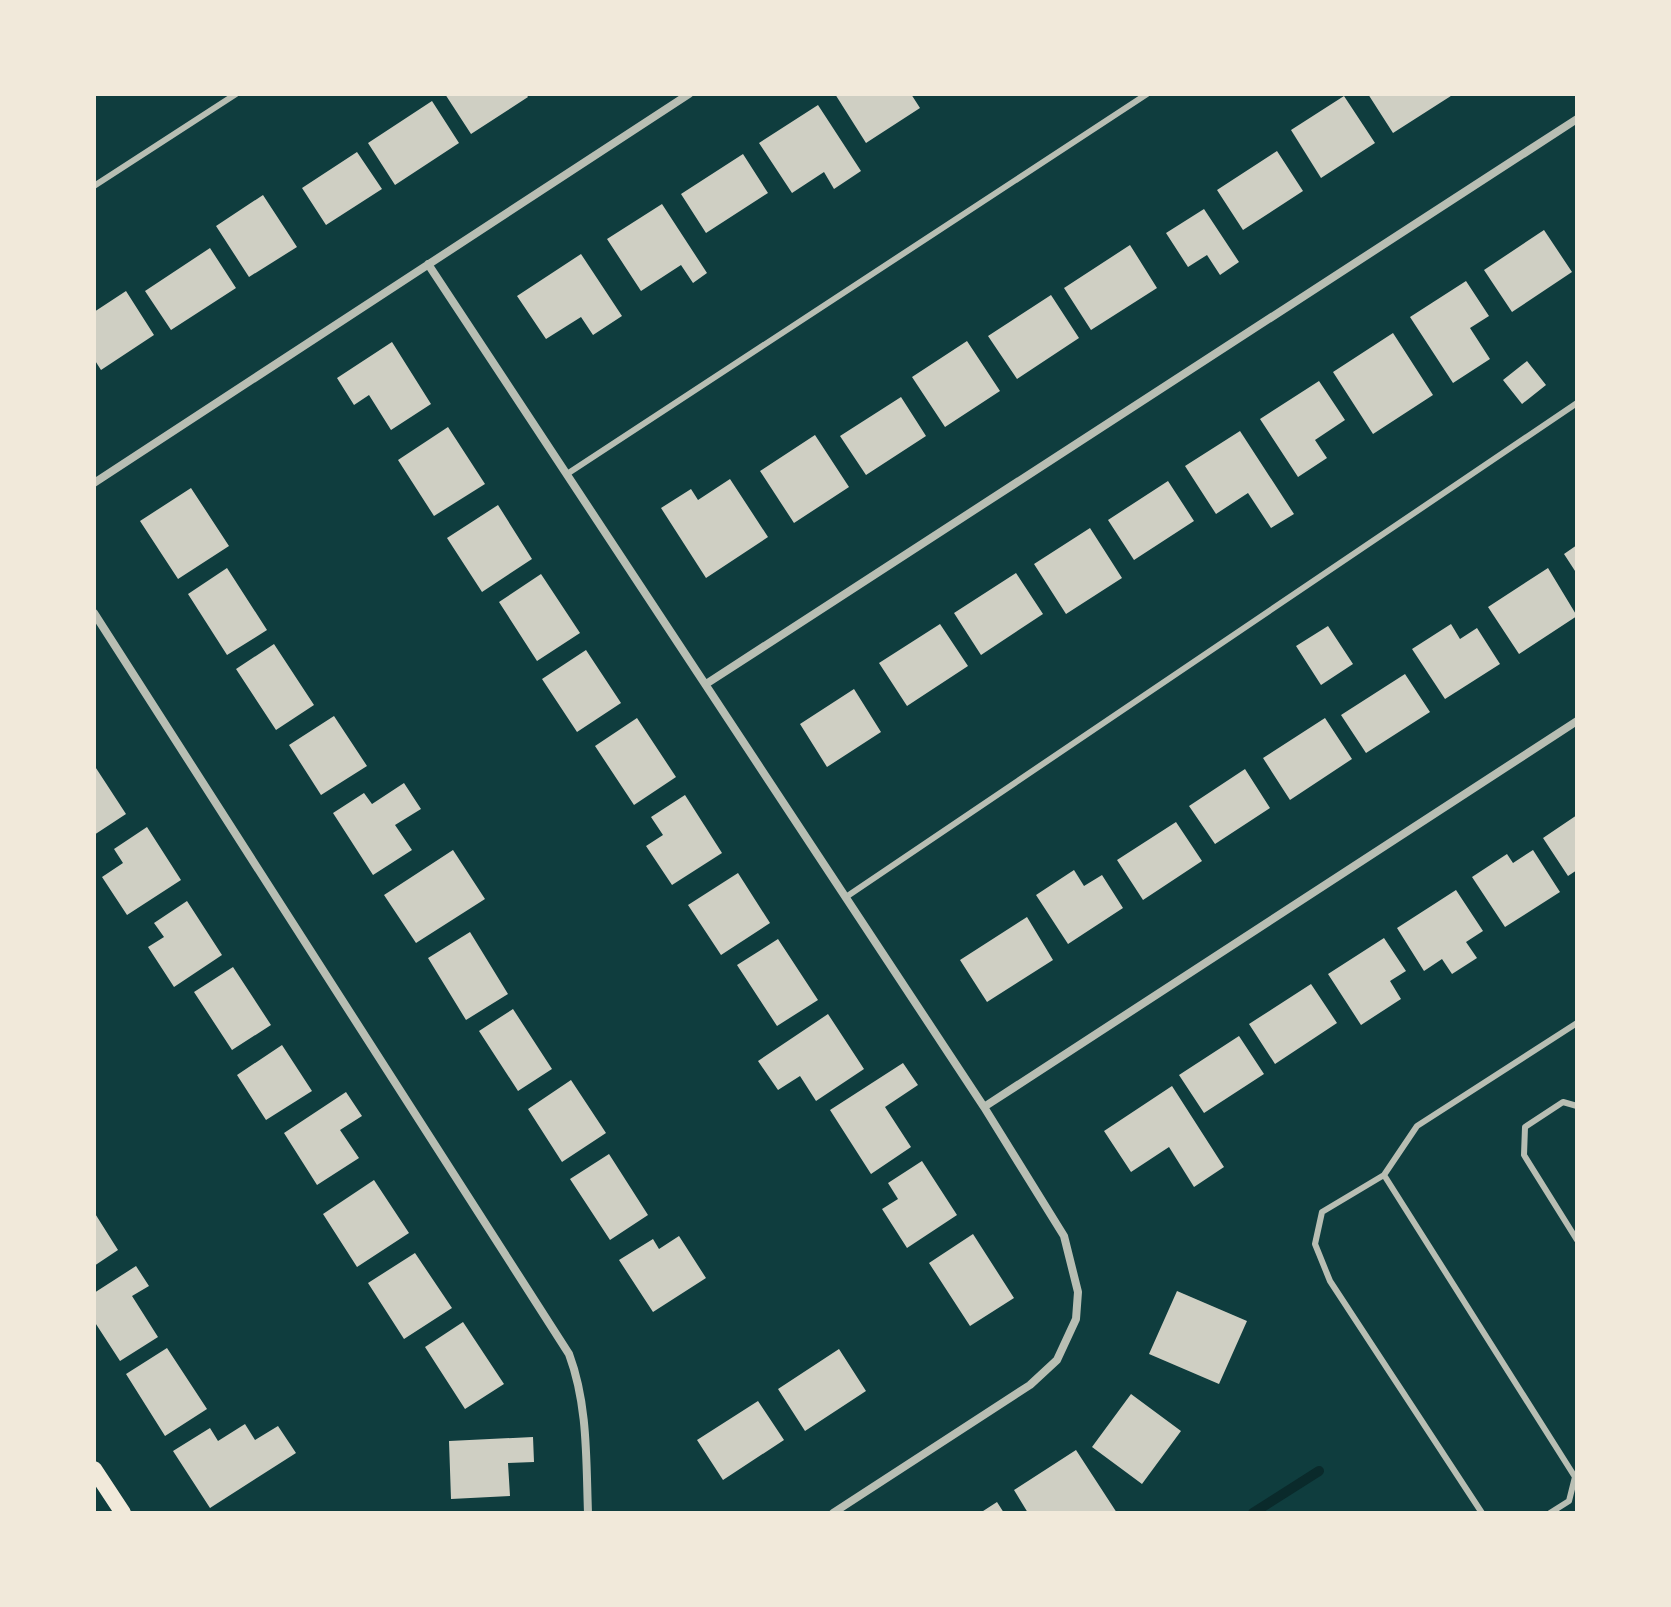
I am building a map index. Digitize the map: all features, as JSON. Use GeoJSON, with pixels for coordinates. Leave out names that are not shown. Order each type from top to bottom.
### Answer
{"type":"FeatureCollection","features":[{"type":"Feature","properties":{"kind":"main road"},"geometry":{"type":"LineString","coordinates":[[94,1469],[123,1513]]}},
{"type":"Feature","properties":{"kind":"street"},"geometry":{"type":"LineString","coordinates":[[94,483],[689,94]]}},
{"type":"Feature","properties":{"kind":"street"},"geometry":{"type":"LineString","coordinates":[[706,684],[1577,119]]}},
{"type":"Feature","properties":{"kind":"street"},"geometry":{"type":"LineString","coordinates":[[428,264],[984,1107],[1064,1236],[1078,1292],[1076,1319],[1057,1360],[1030,1385],[833,1513]]}},
{"type":"Feature","properties":{"kind":"street"},"geometry":{"type":"LineString","coordinates":[[94,613],[569,1354],[584,1412],[588,1513]]}},
{"type":"Feature","properties":{"kind":"street"},"geometry":{"type":"LineString","coordinates":[[984,1107],[1577,721]]}},
{"type":"Feature","properties":{"kind":"lane"},"geometry":{"type":"LineString","coordinates":[[94,186],[236,94]]}},
{"type":"Feature","properties":{"kind":"lane"},"geometry":{"type":"LineString","coordinates":[[567,474],[1147,94]]}},
{"type":"Feature","properties":{"kind":"lane"},"geometry":{"type":"LineString","coordinates":[[846,897],[1577,403]]}},
{"type":"Feature","properties":{"kind":"lane"},"geometry":{"type":"LineString","coordinates":[[1482,1513],[1330,1281],[1315,1244],[1322,1212],[1384,1175],[1417,1126],[1577,1023]]}},
{"type":"Feature","properties":{"kind":"lane"},"geometry":{"type":"LineString","coordinates":[[1577,1106],[1563,1102],[1525,1127],[1524,1155],[1577,1240]]}},
{"type":"Feature","properties":{"kind":"lane"},"geometry":{"type":"LineString","coordinates":[[1384,1175],[1575,1477],[1569,1501],[1550,1513]]}},
{"type":"Feature","properties":{"kind":"building"},"geometry":{"type":"Polygon","coordinates":[[[445,94],[526,94],[528,97],[471,134],[445,94]]]}},
{"type":"Feature","properties":{"kind":"building"},"geometry":{"type":"Polygon","coordinates":[[[835,94],[911,94],[920,108],[866,143],[835,94]]]}},
{"type":"Feature","properties":{"kind":"building"},"geometry":{"type":"Polygon","coordinates":[[[1368,94],[1454,94],[1393,133],[1368,94]]]}},
{"type":"Feature","properties":{"kind":"building"},"geometry":{"type":"Polygon","coordinates":[[[1344,96],[1375,143],[1321,178],[1291,130],[1344,96]]]}},
{"type":"Feature","properties":{"kind":"building"},"geometry":{"type":"Polygon","coordinates":[[[432,101],[459,143],[395,185],[368,143],[432,101]]]}},
{"type":"Feature","properties":{"kind":"building"},"geometry":{"type":"Polygon","coordinates":[[[818,105],[861,171],[834,189],[824,172],[792,193],[759,143],[818,105]]]}},
{"type":"Feature","properties":{"kind":"building"},"geometry":{"type":"Polygon","coordinates":[[[1277,151],[1303,191],[1243,230],[1217,190],[1277,151]]]}},
{"type":"Feature","properties":{"kind":"building"},"geometry":{"type":"Polygon","coordinates":[[[357,152],[382,189],[326,225],[302,188],[357,152]]]}},
{"type":"Feature","properties":{"kind":"building"},"geometry":{"type":"Polygon","coordinates":[[[743,154],[768,193],[706,233],[681,194],[743,154]]]}},
{"type":"Feature","properties":{"kind":"building"},"geometry":{"type":"Polygon","coordinates":[[[263,195],[297,247],[249,277],[216,226],[263,195]]]}},
{"type":"Feature","properties":{"kind":"building"},"geometry":{"type":"Polygon","coordinates":[[[662,204],[707,273],[693,283],[681,265],[641,291],[607,239],[662,204]]]}},
{"type":"Feature","properties":{"kind":"building"},"geometry":{"type":"Polygon","coordinates":[[[1204,209],[1239,262],[1220,275],[1207,255],[1188,267],[1166,233],[1204,209]]]}},
{"type":"Feature","properties":{"kind":"building"},"geometry":{"type":"Polygon","coordinates":[[[1544,230],[1572,272],[1512,312],[1484,270],[1544,230]]]}},
{"type":"Feature","properties":{"kind":"building"},"geometry":{"type":"Polygon","coordinates":[[[1130,245],[1157,288],[1091,330],[1064,288],[1130,245]]]}},
{"type":"Feature","properties":{"kind":"building"},"geometry":{"type":"Polygon","coordinates":[[[210,248],[236,288],[171,330],[145,291],[210,248]]]}},
{"type":"Feature","properties":{"kind":"building"},"geometry":{"type":"Polygon","coordinates":[[[581,254],[622,316],[593,335],[581,317],[546,339],[517,296],[581,254]]]}},
{"type":"Feature","properties":{"kind":"building"},"geometry":{"type":"Polygon","coordinates":[[[1466,281],[1489,316],[1470,328],[1490,359],[1453,383],[1410,317],[1466,281]]]}},
{"type":"Feature","properties":{"kind":"building"},"geometry":{"type":"Polygon","coordinates":[[[126,291],[154,335],[101,370],[94,359],[94,312],[126,291]]]}},
{"type":"Feature","properties":{"kind":"building"},"geometry":{"type":"Polygon","coordinates":[[[1051,295],[1079,338],[1017,379],[988,336],[1051,295]]]}},
{"type":"Feature","properties":{"kind":"building"},"geometry":{"type":"Polygon","coordinates":[[[1393,333],[1433,395],[1373,434],[1333,372],[1393,333]]]}},
{"type":"Feature","properties":{"kind":"building"},"geometry":{"type":"Polygon","coordinates":[[[967,341],[1000,391],[945,427],[912,377],[967,341]]]}},
{"type":"Feature","properties":{"kind":"building"},"geometry":{"type":"Polygon","coordinates":[[[392,342],[431,404],[391,430],[369,395],[354,405],[337,378],[392,342]]]}},
{"type":"Feature","properties":{"kind":"building"},"geometry":{"type":"Polygon","coordinates":[[[1527,361],[1546,385],[1522,404],[1503,380],[1527,361]]]}},
{"type":"Feature","properties":{"kind":"building"},"geometry":{"type":"Polygon","coordinates":[[[1319,381],[1345,420],[1315,440],[1327,458],[1298,477],[1260,419],[1319,381]]]}},
{"type":"Feature","properties":{"kind":"building"},"geometry":{"type":"Polygon","coordinates":[[[901,397],[926,436],[866,475],[840,436],[901,397]]]}},
{"type":"Feature","properties":{"kind":"building"},"geometry":{"type":"Polygon","coordinates":[[[448,427],[485,484],[434,516],[398,460],[448,427]]]}},
{"type":"Feature","properties":{"kind":"building"},"geometry":{"type":"Polygon","coordinates":[[[1240,431],[1294,514],[1271,528],[1248,493],[1216,514],[1185,466],[1240,431]]]}},
{"type":"Feature","properties":{"kind":"building"},"geometry":{"type":"Polygon","coordinates":[[[815,435],[849,487],[794,523],[760,471],[815,435]]]}},
{"type":"Feature","properties":{"kind":"building"},"geometry":{"type":"Polygon","coordinates":[[[730,479],[768,537],[706,578],[661,508],[691,489],[698,500],[730,479]]]}},
{"type":"Feature","properties":{"kind":"building"},"geometry":{"type":"Polygon","coordinates":[[[1168,481],[1194,521],[1134,560],[1108,520],[1168,481]]]}},
{"type":"Feature","properties":{"kind":"building"},"geometry":{"type":"Polygon","coordinates":[[[191,488],[229,546],[178,579],[140,521],[191,488]]]}},
{"type":"Feature","properties":{"kind":"building"},"geometry":{"type":"Polygon","coordinates":[[[498,505],[532,559],[482,592],[447,538],[498,505]]]}},
{"type":"Feature","properties":{"kind":"building"},"geometry":{"type":"Polygon","coordinates":[[[1090,528],[1122,578],[1066,614],[1034,564],[1090,528]]]}},
{"type":"Feature","properties":{"kind":"building"},"geometry":{"type":"Polygon","coordinates":[[[1577,545],[1577,574],[1564,554],[1577,545]]]}},
{"type":"Feature","properties":{"kind":"building"},"geometry":{"type":"Polygon","coordinates":[[[227,568],[267,630],[227,655],[188,594],[227,568]]]}},
{"type":"Feature","properties":{"kind":"building"},"geometry":{"type":"Polygon","coordinates":[[[1548,568],[1577,616],[1519,654],[1488,607],[1548,568]]]}},
{"type":"Feature","properties":{"kind":"building"},"geometry":{"type":"Polygon","coordinates":[[[1016,573],[1043,614],[981,655],[954,613],[1016,573]]]}},
{"type":"Feature","properties":{"kind":"building"},"geometry":{"type":"Polygon","coordinates":[[[541,574],[580,633],[537,661],[499,602],[541,574]]]}},
{"type":"Feature","properties":{"kind":"building"},"geometry":{"type":"Polygon","coordinates":[[[940,624],[968,666],[907,706],[879,663],[940,624]]]}},
{"type":"Feature","properties":{"kind":"building"},"geometry":{"type":"Polygon","coordinates":[[[1451,624],[1460,639],[1477,628],[1500,664],[1445,699],[1412,649],[1451,624]]]}},
{"type":"Feature","properties":{"kind":"building"},"geometry":{"type":"Polygon","coordinates":[[[1328,626],[1353,664],[1321,685],[1296,646],[1328,626]]]}},
{"type":"Feature","properties":{"kind":"building"},"geometry":{"type":"Polygon","coordinates":[[[274,644],[314,705],[276,730],[236,669],[274,644]]]}},
{"type":"Feature","properties":{"kind":"building"},"geometry":{"type":"Polygon","coordinates":[[[586,650],[621,703],[577,732],[542,679],[586,650]]]}},
{"type":"Feature","properties":{"kind":"building"},"geometry":{"type":"Polygon","coordinates":[[[1405,674],[1430,712],[1366,753],[1341,715],[1405,674]]]}},
{"type":"Feature","properties":{"kind":"building"},"geometry":{"type":"Polygon","coordinates":[[[854,689],[881,732],[827,767],[800,724],[854,689]]]}},
{"type":"Feature","properties":{"kind":"building"},"geometry":{"type":"Polygon","coordinates":[[[334,716],[367,766],[321,795],[289,745],[334,716]]]}},
{"type":"Feature","properties":{"kind":"building"},"geometry":{"type":"Polygon","coordinates":[[[637,718],[676,777],[634,805],[595,746],[637,718]]]}},
{"type":"Feature","properties":{"kind":"building"},"geometry":{"type":"Polygon","coordinates":[[[1325,718],[1352,759],[1290,800],[1263,758],[1325,718]]]}},
{"type":"Feature","properties":{"kind":"building"},"geometry":{"type":"Polygon","coordinates":[[[94,765],[126,814],[94,835],[94,765]]]}},
{"type":"Feature","properties":{"kind":"building"},"geometry":{"type":"Polygon","coordinates":[[[1245,769],[1270,808],[1215,844],[1189,806],[1245,769]]]}},
{"type":"Feature","properties":{"kind":"building"},"geometry":{"type":"Polygon","coordinates":[[[404,783],[421,809],[395,825],[412,850],[373,875],[333,813],[364,793],[372,804],[404,783]]]}},
{"type":"Feature","properties":{"kind":"building"},"geometry":{"type":"Polygon","coordinates":[[[685,795],[722,853],[672,885],[646,846],[663,835],[651,817],[685,795]]]}},
{"type":"Feature","properties":{"kind":"building"},"geometry":{"type":"Polygon","coordinates":[[[1577,815],[1577,870],[1568,876],[1543,838],[1577,815]]]}},
{"type":"Feature","properties":{"kind":"building"},"geometry":{"type":"Polygon","coordinates":[[[1176,822],[1202,861],[1143,900],[1117,860],[1176,822]]]}},
{"type":"Feature","properties":{"kind":"building"},"geometry":{"type":"Polygon","coordinates":[[[147,827],[181,880],[127,915],[102,877],[123,863],[114,849],[147,827]]]}},
{"type":"Feature","properties":{"kind":"building"},"geometry":{"type":"Polygon","coordinates":[[[453,850],[485,899],[416,943],[384,895],[453,850]]]}},
{"type":"Feature","properties":{"kind":"building"},"geometry":{"type":"Polygon","coordinates":[[[1533,850],[1560,892],[1505,927],[1472,877],[1507,854],[1513,863],[1533,850]]]}},
{"type":"Feature","properties":{"kind":"building"},"geometry":{"type":"Polygon","coordinates":[[[1074,870],[1084,886],[1102,875],[1123,908],[1068,944],[1036,895],[1074,870]]]}},
{"type":"Feature","properties":{"kind":"building"},"geometry":{"type":"Polygon","coordinates":[[[738,873],[770,923],[721,955],[688,905],[738,873]]]}},
{"type":"Feature","properties":{"kind":"building"},"geometry":{"type":"Polygon","coordinates":[[[1456,890],[1483,931],[1466,942],[1477,958],[1452,974],[1442,959],[1424,971],[1397,928],[1456,890]]]}},
{"type":"Feature","properties":{"kind":"building"},"geometry":{"type":"Polygon","coordinates":[[[187,901],[222,955],[174,987],[148,947],[164,937],[154,923],[187,901]]]}},
{"type":"Feature","properties":{"kind":"building"},"geometry":{"type":"Polygon","coordinates":[[[1027,917],[1053,960],[987,1002],[960,960],[1027,917]]]}},
{"type":"Feature","properties":{"kind":"building"},"geometry":{"type":"Polygon","coordinates":[[[470,932],[508,994],[466,1020],[428,958],[470,932]]]}},
{"type":"Feature","properties":{"kind":"building"},"geometry":{"type":"Polygon","coordinates":[[[1384,938],[1406,971],[1390,981],[1401,999],[1361,1025],[1328,974],[1384,938]]]}},
{"type":"Feature","properties":{"kind":"building"},"geometry":{"type":"Polygon","coordinates":[[[778,939],[818,1000],[777,1026],[737,965],[778,939]]]}},
{"type":"Feature","properties":{"kind":"building"},"geometry":{"type":"Polygon","coordinates":[[[233,967],[271,1025],[232,1050],[194,992],[233,967]]]}},
{"type":"Feature","properties":{"kind":"building"},"geometry":{"type":"Polygon","coordinates":[[[1311,984],[1337,1023],[1275,1064],[1249,1024],[1311,984]]]}},
{"type":"Feature","properties":{"kind":"building"},"geometry":{"type":"Polygon","coordinates":[[[513,1009],[552,1069],[518,1091],[479,1031],[513,1009]]]}},
{"type":"Feature","properties":{"kind":"building"},"geometry":{"type":"Polygon","coordinates":[[[828,1014],[864,1069],[816,1101],[800,1076],[778,1090],[758,1061],[828,1014]]]}},
{"type":"Feature","properties":{"kind":"building"},"geometry":{"type":"Polygon","coordinates":[[[1239,1036],[1264,1074],[1204,1113],[1179,1075],[1239,1036]]]}},
{"type":"Feature","properties":{"kind":"building"},"geometry":{"type":"Polygon","coordinates":[[[282,1045],[312,1091],[266,1120],[237,1075],[282,1045]]]}},
{"type":"Feature","properties":{"kind":"building"},"geometry":{"type":"Polygon","coordinates":[[[903,1063],[918,1085],[885,1107],[911,1147],[871,1174],[830,1110],[903,1063]]]}},
{"type":"Feature","properties":{"kind":"building"},"geometry":{"type":"Polygon","coordinates":[[[571,1080],[606,1133],[562,1162],[528,1109],[571,1080]]]}},
{"type":"Feature","properties":{"kind":"building"},"geometry":{"type":"Polygon","coordinates":[[[1172,1086],[1224,1167],[1194,1187],[1169,1147],[1131,1172],[1104,1131],[1172,1086]]]}},
{"type":"Feature","properties":{"kind":"building"},"geometry":{"type":"Polygon","coordinates":[[[346,1092],[362,1116],[340,1130],[359,1158],[317,1185],[284,1133],[346,1092]]]}},
{"type":"Feature","properties":{"kind":"building"},"geometry":{"type":"Polygon","coordinates":[[[609,1154],[648,1215],[610,1240],[570,1179],[609,1154]]]}},
{"type":"Feature","properties":{"kind":"building"},"geometry":{"type":"Polygon","coordinates":[[[922,1161],[957,1215],[907,1248],[882,1209],[898,1199],[888,1183],[922,1161]]]}},
{"type":"Feature","properties":{"kind":"building"},"geometry":{"type":"Polygon","coordinates":[[[374,1180],[409,1233],[357,1267],[323,1214],[374,1180]]]}},
{"type":"Feature","properties":{"kind":"building"},"geometry":{"type":"Polygon","coordinates":[[[94,1212],[118,1250],[94,1266],[94,1212]]]}},
{"type":"Feature","properties":{"kind":"building"},"geometry":{"type":"Polygon","coordinates":[[[973,1234],[1014,1298],[970,1326],[929,1263],[973,1234]]]}},
{"type":"Feature","properties":{"kind":"building"},"geometry":{"type":"Polygon","coordinates":[[[679,1236],[706,1278],[653,1312],[619,1260],[653,1239],[659,1249],[679,1236]]]}},
{"type":"Feature","properties":{"kind":"building"},"geometry":{"type":"Polygon","coordinates":[[[415,1253],[452,1308],[404,1339],[368,1283],[415,1253]]]}},
{"type":"Feature","properties":{"kind":"building"},"geometry":{"type":"Polygon","coordinates":[[[136,1266],[149,1286],[132,1296],[158,1337],[120,1361],[94,1321],[94,1293],[136,1266]]]}},
{"type":"Feature","properties":{"kind":"building"},"geometry":{"type":"Polygon","coordinates":[[[1177,1291],[1247,1321],[1219,1384],[1149,1354],[1177,1291]]]}},
{"type":"Feature","properties":{"kind":"building"},"geometry":{"type":"Polygon","coordinates":[[[463,1322],[504,1384],[465,1409],[425,1347],[463,1322]]]}},
{"type":"Feature","properties":{"kind":"building"},"geometry":{"type":"Polygon","coordinates":[[[167,1348],[207,1409],[165,1436],[126,1374],[167,1348]]]}},
{"type":"Feature","properties":{"kind":"building"},"geometry":{"type":"Polygon","coordinates":[[[839,1349],[866,1391],[805,1431],[778,1389],[839,1349]]]}},
{"type":"Feature","properties":{"kind":"building"},"geometry":{"type":"Polygon","coordinates":[[[1131,1394],[1181,1431],[1142,1484],[1092,1447],[1131,1394]]]}},
{"type":"Feature","properties":{"kind":"building"},"geometry":{"type":"Polygon","coordinates":[[[758,1401],[784,1440],[723,1480],[697,1440],[758,1401]]]}},
{"type":"Feature","properties":{"kind":"building"},"geometry":{"type":"Polygon","coordinates":[[[245,1424],[255,1440],[278,1426],[296,1453],[210,1508],[173,1451],[210,1428],[218,1441],[245,1424]]]}},
{"type":"Feature","properties":{"kind":"building"},"geometry":{"type":"Polygon","coordinates":[[[533,1437],[534,1462],[508,1463],[510,1496],[451,1499],[449,1441],[533,1437]]]}},
{"type":"Feature","properties":{"kind":"building"},"geometry":{"type":"Polygon","coordinates":[[[1076,1450],[1117,1513],[1028,1513],[1014,1490],[1076,1450]]]}},
{"type":"Feature","properties":{"kind":"building"},"geometry":{"type":"Polygon","coordinates":[[[997,1502],[1004,1513],[980,1513],[997,1502]]]}},
{"type":"Feature","properties":{"kind":"waterway"},"geometry":{"type":"LineString","coordinates":[[1253,1513],[1319,1471]]}}]}
